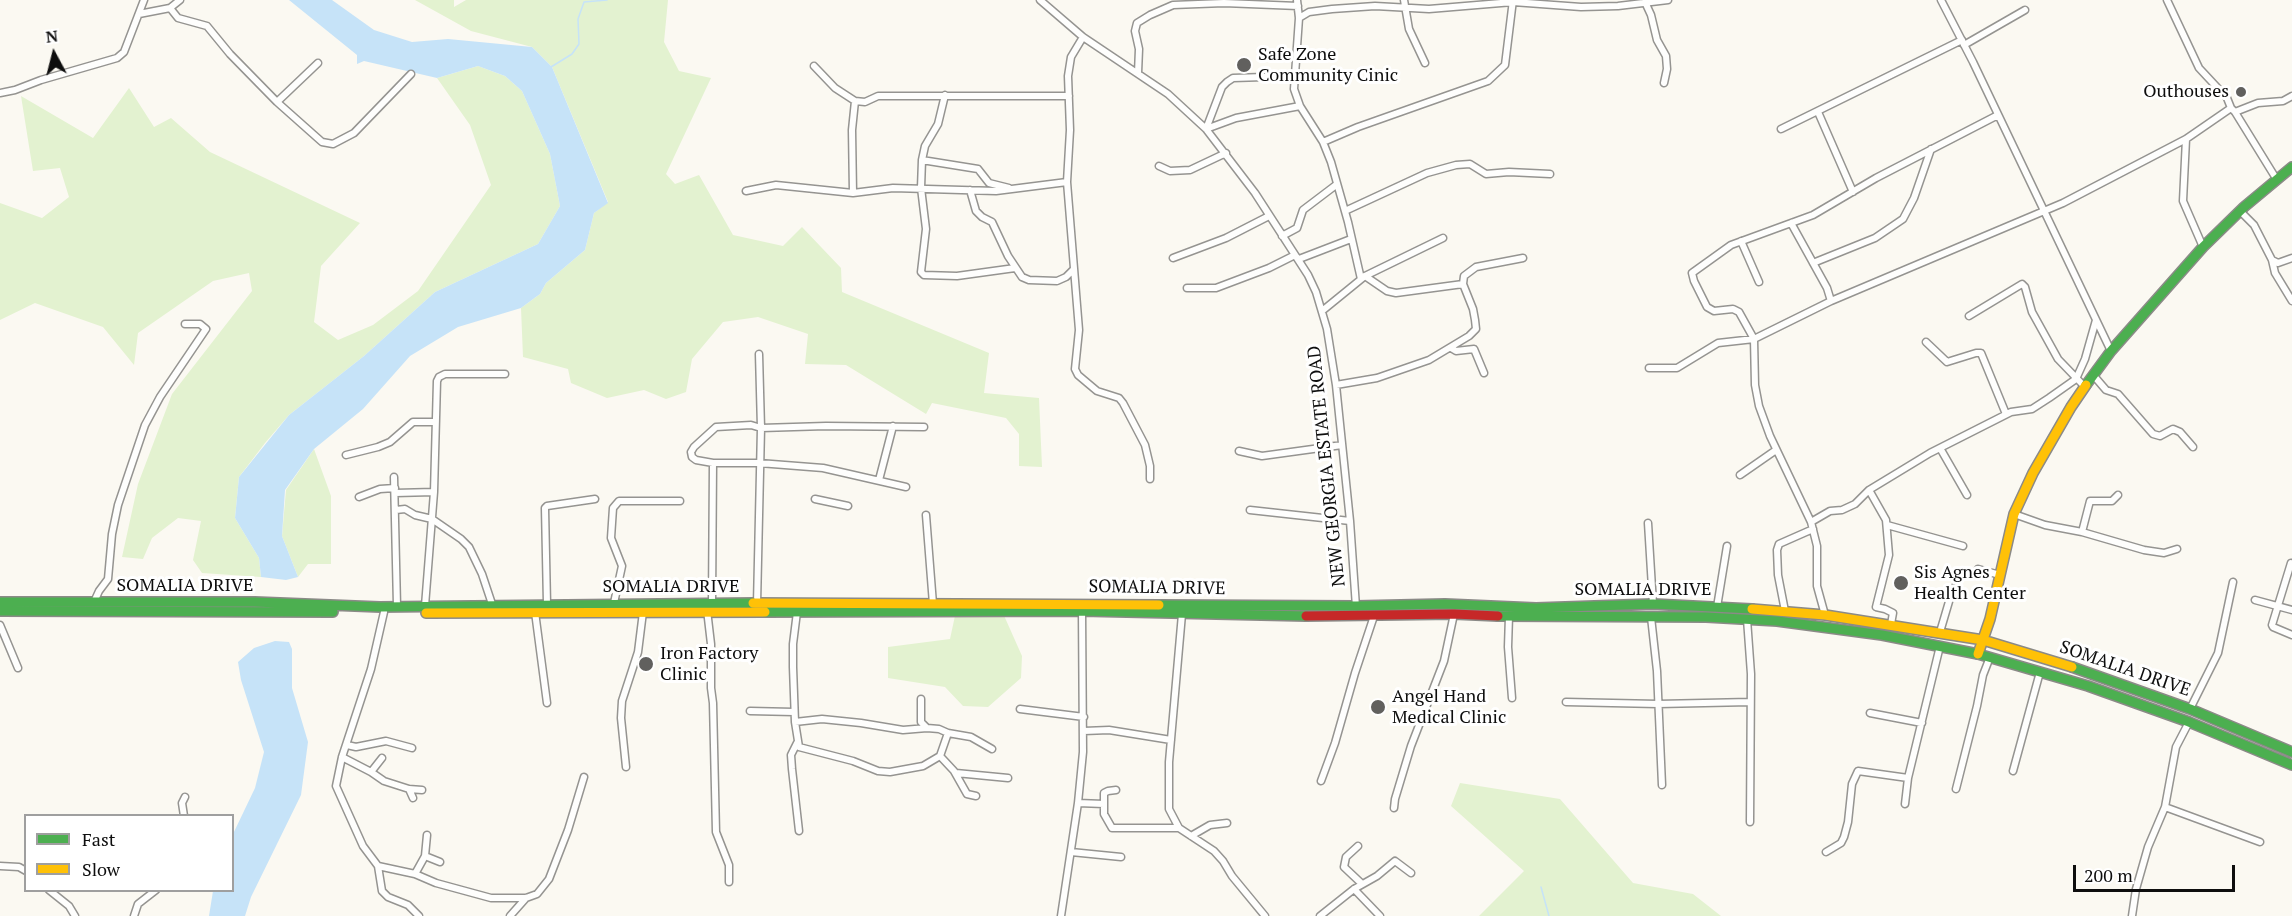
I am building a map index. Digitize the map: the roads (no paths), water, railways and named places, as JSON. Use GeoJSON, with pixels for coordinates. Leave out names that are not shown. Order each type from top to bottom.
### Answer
{"type":"FeatureCollection","features":[{"type":"Feature","properties":{"kind":"main road"},"geometry":{"type":"LineString","coordinates":[[1978,654],[2014,514],[2038,464],[2085,387],[2111,351],[2203,247],[2240,211],[2292,167]]}},
{"type":"Feature","properties":{"kind":"main road","name":"SOMALIA DRIVE"},"geometry":{"type":"LineString","coordinates":[[0,602],[255,602],[380,607],[614,603],[797,612],[1082,611],[1312,616],[1356,610],[1445,604],[1536,608],[1653,604],[1785,611],[1891,624],[1983,640],[2096,675],[2190,709],[2292,752]]}},
{"type":"Feature","properties":{"kind":"main road","name":"SOMALIA DRIVE"},"geometry":{"type":"LineString","coordinates":[[0,611],[643,612],[758,604],[933,604],[1356,610],[1374,616],[1454,614],[1747,619],[1817,625],[1990,657],[2088,686],[2189,722],[2292,765]]}},
{"type":"Feature","properties":{"kind":"street"},"geometry":{"type":"LineString","coordinates":[[0,93],[113,61],[124,52],[144,0]]}},
{"type":"Feature","properties":{"kind":"street"},"geometry":{"type":"LineString","coordinates":[[139,14],[170,8],[180,0]]}},
{"type":"Feature","properties":{"kind":"street","name":"NEW GEORGIA ESTATE ROAD"},"geometry":{"type":"LineString","coordinates":[[1040,0],[1083,37],[1138,73],[1189,111],[1226,153],[1297,257],[1312,284],[1322,312],[1336,385],[1350,520],[1356,610]]}},
{"type":"Feature","properties":{"kind":"street"},"geometry":{"type":"LineString","coordinates":[[1299,18],[1309,12],[1404,3],[1455,8],[1513,1],[1581,7],[1618,6],[1668,0]]}},
{"type":"Feature","properties":{"kind":"street"},"geometry":{"type":"LineString","coordinates":[[2167,0],[2199,68],[2227,98],[2277,180]]}},
{"type":"Feature","properties":{"kind":"street"},"geometry":{"type":"LineString","coordinates":[[1323,142],[1358,127],[1488,81],[1504,65],[1513,1]]}},
{"type":"Feature","properties":{"kind":"street"},"geometry":{"type":"LineString","coordinates":[[1943,1],[2111,351]]}},
{"type":"Feature","properties":{"kind":"street"},"geometry":{"type":"LineString","coordinates":[[1645,2],[1651,15],[1657,40],[1666,56],[1667,69],[1664,83]]}},
{"type":"Feature","properties":{"kind":"street"},"geometry":{"type":"LineString","coordinates":[[1138,73],[1135,31],[1137,23],[1150,15],[1173,5],[1297,3],[1299,18],[1294,89],[1300,106],[1323,142],[1331,162],[1363,278],[1396,293],[1463,284]]}},
{"type":"Feature","properties":{"kind":"street"},"geometry":{"type":"LineString","coordinates":[[1404,3],[1409,29],[1425,63]]}},
{"type":"Feature","properties":{"kind":"street"},"geometry":{"type":"LineString","coordinates":[[170,8],[178,18],[207,26],[230,54],[277,102],[322,142],[333,144],[354,133],[411,74]]}},
{"type":"Feature","properties":{"kind":"street"},"geometry":{"type":"LineString","coordinates":[[1781,129],[2025,10]]}},
{"type":"Feature","properties":{"kind":"street"},"geometry":{"type":"LineString","coordinates":[[1083,37],[1071,57],[1068,76],[1067,182],[1079,330],[1076,369],[1078,375],[1097,390],[1119,398],[1123,403],[1145,445],[1150,466],[1150,479]]}},
{"type":"Feature","properties":{"kind":"street"},"geometry":{"type":"LineString","coordinates":[[277,102],[318,63]]}},
{"type":"Feature","properties":{"kind":"street"},"geometry":{"type":"LineString","coordinates":[[814,66],[835,88],[855,101],[870,101],[878,96],[1069,96]]}},
{"type":"Feature","properties":{"kind":"street"},"geometry":{"type":"LineString","coordinates":[[1206,129],[1222,87],[1233,78],[1295,76]]}},
{"type":"Feature","properties":{"kind":"street"},"geometry":{"type":"LineString","coordinates":[[945,95],[938,124],[925,146],[922,160],[921,188],[926,229],[922,273],[957,276],[1014,268]]}},
{"type":"Feature","properties":{"kind":"street"},"geometry":{"type":"LineString","coordinates":[[1648,368],[1677,368],[1718,343],[1754,339],[1831,301],[2077,196],[2186,139],[2233,110],[2258,103],[2283,101],[2292,96]]}},
{"type":"Feature","properties":{"kind":"street"},"geometry":{"type":"LineString","coordinates":[[853,193],[852,130],[855,101]]}},
{"type":"Feature","properties":{"kind":"street"},"geometry":{"type":"LineString","coordinates":[[1206,129],[1236,118],[1300,106]]}},
{"type":"Feature","properties":{"kind":"street"},"geometry":{"type":"LineString","coordinates":[[1818,112],[1853,192]]}},
{"type":"Feature","properties":{"kind":"street"},"geometry":{"type":"LineString","coordinates":[[1825,615],[1817,586],[1817,546],[1811,522],[1776,450],[1759,406],[1755,385],[1754,339],[1739,312],[1726,308],[1714,311],[1707,307],[1692,276],[1694,271],[1740,241],[1813,215],[1931,149],[1998,115]]}},
{"type":"Feature","properties":{"kind":"street"},"geometry":{"type":"LineString","coordinates":[[2186,139],[2183,201],[2203,247]]}},
{"type":"Feature","properties":{"kind":"street"},"geometry":{"type":"LineString","coordinates":[[1813,263],[1875,238],[1903,219],[1914,198],[1931,149]]}},
{"type":"Feature","properties":{"kind":"street"},"geometry":{"type":"LineString","coordinates":[[1159,166],[1170,171],[1190,170],[1226,153]]}},
{"type":"Feature","properties":{"kind":"street"},"geometry":{"type":"LineString","coordinates":[[922,160],[978,169],[989,183],[1014,189]]}},
{"type":"Feature","properties":{"kind":"street"},"geometry":{"type":"LineString","coordinates":[[1345,210],[1427,173],[1456,165],[1470,164],[1486,174],[1509,172],[1550,174]]}},
{"type":"Feature","properties":{"kind":"street"},"geometry":{"type":"LineString","coordinates":[[746,190],[776,185],[853,193],[878,189],[921,188],[996,191],[1067,182]]}},
{"type":"Feature","properties":{"kind":"street"},"geometry":{"type":"LineString","coordinates":[[1282,236],[1298,228],[1303,210],[1336,185]]}},
{"type":"Feature","properties":{"kind":"street"},"geometry":{"type":"LineString","coordinates":[[970,190],[976,211],[992,222],[1014,268],[1022,277],[1049,281],[1062,280],[1073,270]]}},
{"type":"Feature","properties":{"kind":"street"},"geometry":{"type":"LineString","coordinates":[[2240,211],[2254,225],[2272,260],[2275,273],[2292,301]]}},
{"type":"Feature","properties":{"kind":"street"},"geometry":{"type":"LineString","coordinates":[[1173,258],[1226,237],[1269,216]]}},
{"type":"Feature","properties":{"kind":"street"},"geometry":{"type":"LineString","coordinates":[[1791,223],[1827,288],[1831,301]]}},
{"type":"Feature","properties":{"kind":"street"},"geometry":{"type":"LineString","coordinates":[[1322,312],[1363,278],[1443,238]]}},
{"type":"Feature","properties":{"kind":"street"},"geometry":{"type":"LineString","coordinates":[[1187,288],[1216,288],[1352,239]]}},
{"type":"Feature","properties":{"kind":"street"},"geometry":{"type":"LineString","coordinates":[[1740,241],[1759,282]]}},
{"type":"Feature","properties":{"kind":"street"},"geometry":{"type":"LineString","coordinates":[[1336,385],[1377,378],[1399,371],[1429,360],[1451,348],[1476,329],[1473,309],[1463,284],[1464,276],[1476,267],[1523,258]]}},
{"type":"Feature","properties":{"kind":"street"},"geometry":{"type":"LineString","coordinates":[[2272,260],[2278,263],[2292,258]]}},
{"type":"Feature","properties":{"kind":"street"},"geometry":{"type":"LineString","coordinates":[[1970,316],[2022,284],[2025,286],[2032,312],[2058,358],[2085,387]]}},
{"type":"Feature","properties":{"kind":"street"},"geometry":{"type":"LineString","coordinates":[[1811,522],[1830,511],[1842,510],[1856,504],[1869,489],[1940,448],[2006,414],[2032,409],[2076,379],[2085,359],[2096,320]]}},
{"type":"Feature","properties":{"kind":"street"},"geometry":{"type":"LineString","coordinates":[[94,602],[108,579],[112,534],[118,505],[145,426],[160,397],[206,329],[200,324],[185,324]]}},
{"type":"Feature","properties":{"kind":"street"},"geometry":{"type":"LineString","coordinates":[[1926,342],[1947,362],[1976,352],[1981,353],[2006,414]]}},
{"type":"Feature","properties":{"kind":"street"},"geometry":{"type":"LineString","coordinates":[[1451,348],[1456,351],[1474,350],[1484,373]]}},
{"type":"Feature","properties":{"kind":"street"},"geometry":{"type":"LineString","coordinates":[[758,604],[761,428],[759,354]]}},
{"type":"Feature","properties":{"kind":"street"},"geometry":{"type":"LineString","coordinates":[[425,606],[434,492],[434,422],[437,381],[439,376],[445,374],[505,374]]}},
{"type":"Feature","properties":{"kind":"street"},"geometry":{"type":"LineString","coordinates":[[2094,376],[2106,390],[2118,394],[2153,434],[2160,436],[2173,429],[2180,432],[2193,447]]}},
{"type":"Feature","properties":{"kind":"street"},"geometry":{"type":"LineString","coordinates":[[346,455],[390,442],[413,422],[434,422]]}},
{"type":"Feature","properties":{"kind":"street"},"geometry":{"type":"LineString","coordinates":[[906,487],[824,468],[759,463],[713,463],[696,460],[692,457],[691,452],[710,430],[723,426],[924,428]]}},
{"type":"Feature","properties":{"kind":"street"},"geometry":{"type":"LineString","coordinates":[[879,480],[893,426]]}},
{"type":"Feature","properties":{"kind":"street"},"geometry":{"type":"LineString","coordinates":[[1239,451],[1262,456],[1342,445]]}},
{"type":"Feature","properties":{"kind":"street"},"geometry":{"type":"LineString","coordinates":[[1940,448],[1968,495]]}},
{"type":"Feature","properties":{"kind":"street"},"geometry":{"type":"LineString","coordinates":[[1740,475],[1776,450]]}},
{"type":"Feature","properties":{"kind":"street"},"geometry":{"type":"LineString","coordinates":[[713,463],[709,606],[711,688],[714,703],[716,832],[727,859],[729,882]]}},
{"type":"Feature","properties":{"kind":"street"},"geometry":{"type":"LineString","coordinates":[[394,477],[397,606]]}},
{"type":"Feature","properties":{"kind":"street"},"geometry":{"type":"LineString","coordinates":[[359,497],[380,489],[434,492]]}},
{"type":"Feature","properties":{"kind":"street"},"geometry":{"type":"LineString","coordinates":[[1869,489],[1887,525],[1889,555],[1875,604],[1877,609],[1886,609],[1893,613],[1891,624]]}},
{"type":"Feature","properties":{"kind":"street"},"geometry":{"type":"LineString","coordinates":[[2082,532],[2090,501],[2112,501],[2118,495]]}},
{"type":"Feature","properties":{"kind":"street"},"geometry":{"type":"LineString","coordinates":[[547,604],[545,508],[595,499]]}},
{"type":"Feature","properties":{"kind":"street"},"geometry":{"type":"LineString","coordinates":[[815,499],[848,506]]}},
{"type":"Feature","properties":{"kind":"street"},"geometry":{"type":"LineString","coordinates":[[614,603],[622,566],[611,538],[613,508],[619,501],[680,501]]}},
{"type":"Feature","properties":{"kind":"street"},"geometry":{"type":"LineString","coordinates":[[396,510],[405,509],[415,515],[432,519],[451,531],[468,547],[485,581],[492,604]]}},
{"type":"Feature","properties":{"kind":"street"},"geometry":{"type":"LineString","coordinates":[[1250,510],[1350,520]]}},
{"type":"Feature","properties":{"kind":"street"},"geometry":{"type":"LineString","coordinates":[[926,514],[933,604]]}},
{"type":"Feature","properties":{"kind":"street"},"geometry":{"type":"LineString","coordinates":[[2014,514],[2045,525],[2082,532],[2151,551],[2164,553],[2177,549]]}},
{"type":"Feature","properties":{"kind":"street"},"geometry":{"type":"LineString","coordinates":[[1648,523],[1653,604]]}},
{"type":"Feature","properties":{"kind":"street"},"geometry":{"type":"LineString","coordinates":[[1887,525],[1963,546]]}},
{"type":"Feature","properties":{"kind":"street"},"geometry":{"type":"LineString","coordinates":[[1785,611],[1777,570],[1779,544],[1813,529]]}},
{"type":"Feature","properties":{"kind":"street"},"geometry":{"type":"LineString","coordinates":[[1717,607],[1727,546]]}},
{"type":"Feature","properties":{"kind":"street"},"geometry":{"type":"LineString","coordinates":[[2291,562],[2272,625],[2292,635]]}},
{"type":"Feature","properties":{"kind":"street"},"geometry":{"type":"LineString","coordinates":[[1978,569],[2000,575]]}},
{"type":"Feature","properties":{"kind":"street"},"geometry":{"type":"LineString","coordinates":[[2190,709],[2218,653],[2233,582]]}},
{"type":"Feature","properties":{"kind":"street"},"geometry":{"type":"LineString","coordinates":[[1940,632],[1953,588]]}},
{"type":"Feature","properties":{"kind":"street"},"geometry":{"type":"LineString","coordinates":[[2256,600],[2292,610]]}},
{"type":"Feature","properties":{"kind":"street"},"geometry":{"type":"LineString","coordinates":[[1061,916],[1078,802],[1084,730],[1082,611]]}},
{"type":"Feature","properties":{"kind":"street"},"geometry":{"type":"LineString","coordinates":[[384,612],[371,669],[336,782],[337,790],[363,846],[378,866],[385,894],[408,905],[419,916]]}},
{"type":"Feature","properties":{"kind":"street"},"geometry":{"type":"LineString","coordinates":[[534,612],[547,703]]}},
{"type":"Feature","properties":{"kind":"street"},"geometry":{"type":"LineString","coordinates":[[626,766],[621,718],[622,701],[638,652],[643,612]]}},
{"type":"Feature","properties":{"kind":"street"},"geometry":{"type":"LineString","coordinates":[[797,612],[792,644],[797,743],[791,754],[799,831]]}},
{"type":"Feature","properties":{"kind":"street"},"geometry":{"type":"LineString","coordinates":[[1182,614],[1168,781],[1169,808],[1179,828],[1214,851],[1264,916]]}},
{"type":"Feature","properties":{"kind":"street"},"geometry":{"type":"LineString","coordinates":[[1394,808],[1411,746],[1444,661],[1454,614]]}},
{"type":"Feature","properties":{"kind":"street"},"geometry":{"type":"LineString","coordinates":[[1321,781],[1374,616]]}},
{"type":"Feature","properties":{"kind":"street"},"geometry":{"type":"LineString","coordinates":[[1509,616],[1508,646],[1512,698]]}},
{"type":"Feature","properties":{"kind":"street"},"geometry":{"type":"LineString","coordinates":[[1651,617],[1656,654],[1662,785]]}},
{"type":"Feature","properties":{"kind":"street"},"geometry":{"type":"LineString","coordinates":[[1747,619],[1750,645],[1750,822]]}},
{"type":"Feature","properties":{"kind":"street"},"geometry":{"type":"LineString","coordinates":[[0,625],[18,668]]}},
{"type":"Feature","properties":{"kind":"street"},"geometry":{"type":"LineString","coordinates":[[1905,804],[1908,778],[1940,646]]}},
{"type":"Feature","properties":{"kind":"street"},"geometry":{"type":"LineString","coordinates":[[1956,789],[1983,675],[1990,657]]}},
{"type":"Feature","properties":{"kind":"street"},"geometry":{"type":"LineString","coordinates":[[2013,771],[2040,672]]}},
{"type":"Feature","properties":{"kind":"street"},"geometry":{"type":"LineString","coordinates":[[921,699],[919,717],[927,728]]}},
{"type":"Feature","properties":{"kind":"street"},"geometry":{"type":"LineString","coordinates":[[1566,702],[1658,704],[1750,702]]}},
{"type":"Feature","properties":{"kind":"street"},"geometry":{"type":"LineString","coordinates":[[1020,709],[1084,717]]}},
{"type":"Feature","properties":{"kind":"street"},"geometry":{"type":"LineString","coordinates":[[750,711],[794,712]]}},
{"type":"Feature","properties":{"kind":"street"},"geometry":{"type":"LineString","coordinates":[[1870,713],[1922,723]]}},
{"type":"Feature","properties":{"kind":"street"},"geometry":{"type":"LineString","coordinates":[[795,722],[822,719],[903,730],[939,729],[971,737],[992,748]]}},
{"type":"Feature","properties":{"kind":"street"},"geometry":{"type":"LineString","coordinates":[[2132,916],[2136,889],[2148,847],[2165,807],[2176,747],[2189,722]]}},
{"type":"Feature","properties":{"kind":"street"},"geometry":{"type":"LineString","coordinates":[[1084,730],[1109,730],[1171,740]]}},
{"type":"Feature","properties":{"kind":"street"},"geometry":{"type":"LineString","coordinates":[[797,743],[803,750],[853,761],[878,771],[890,772],[915,768],[940,756],[948,733]]}},
{"type":"Feature","properties":{"kind":"street"},"geometry":{"type":"LineString","coordinates":[[347,744],[356,747],[386,741],[412,748]]}},
{"type":"Feature","properties":{"kind":"street"},"geometry":{"type":"LineString","coordinates":[[940,756],[956,773],[967,794],[976,796]]}},
{"type":"Feature","properties":{"kind":"street"},"geometry":{"type":"LineString","coordinates":[[342,757],[384,781],[409,789],[422,790]]}},
{"type":"Feature","properties":{"kind":"street"},"geometry":{"type":"LineString","coordinates":[[371,772],[382,758]]}},
{"type":"Feature","properties":{"kind":"street"},"geometry":{"type":"LineString","coordinates":[[1826,852],[1840,843],[1844,837],[1852,784],[1858,771],[1908,778]]}},
{"type":"Feature","properties":{"kind":"street"},"geometry":{"type":"LineString","coordinates":[[956,773],[1008,778]]}},
{"type":"Feature","properties":{"kind":"street"},"geometry":{"type":"LineString","coordinates":[[378,866],[415,874],[436,883],[491,898],[526,898],[537,894],[549,879],[568,831],[584,777]]}},
{"type":"Feature","properties":{"kind":"street"},"geometry":{"type":"LineString","coordinates":[[409,789],[413,798]]}},
{"type":"Feature","properties":{"kind":"street"},"geometry":{"type":"LineString","coordinates":[[1116,790],[1108,790],[1104,793],[1104,814],[1112,828],[1122,830],[1179,828]]}},
{"type":"Feature","properties":{"kind":"street"},"geometry":{"type":"LineString","coordinates":[[184,814],[182,803],[185,797]]}},
{"type":"Feature","properties":{"kind":"street"},"geometry":{"type":"LineString","coordinates":[[1078,802],[1104,804]]}},
{"type":"Feature","properties":{"kind":"street"},"geometry":{"type":"LineString","coordinates":[[2165,807],[2260,843]]}},
{"type":"Feature","properties":{"kind":"street"},"geometry":{"type":"LineString","coordinates":[[1191,836],[1210,825],[1227,823]]}},
{"type":"Feature","properties":{"kind":"street"},"geometry":{"type":"LineString","coordinates":[[415,874],[424,856],[427,835]]}},
{"type":"Feature","properties":{"kind":"street"},"geometry":{"type":"LineString","coordinates":[[1358,846],[1346,857],[1344,867],[1361,883]]}},
{"type":"Feature","properties":{"kind":"street"},"geometry":{"type":"LineString","coordinates":[[1071,852],[1121,857]]}},
{"type":"Feature","properties":{"kind":"street"},"geometry":{"type":"LineString","coordinates":[[424,856],[440,862]]}},
{"type":"Feature","properties":{"kind":"street"},"geometry":{"type":"LineString","coordinates":[[1320,916],[1361,883],[1368,882],[1395,861],[1412,873]]}},
{"type":"Feature","properties":{"kind":"street"},"geometry":{"type":"LineString","coordinates":[[0,866],[19,867],[24,870]]}},
{"type":"Feature","properties":{"kind":"street"},"geometry":{"type":"LineString","coordinates":[[1354,889],[1380,916]]}},
{"type":"Feature","properties":{"kind":"street"},"geometry":{"type":"LineString","coordinates":[[50,892],[69,906],[75,916]]}},
{"type":"Feature","properties":{"kind":"street"},"geometry":{"type":"LineString","coordinates":[[134,916],[138,904],[155,892]]}},
{"type":"Feature","properties":{"kind":"street"},"geometry":{"type":"LineString","coordinates":[[510,916],[526,898]]}},
{"type":"Feature","properties":{"kind":"water"},"geometry":{"type":"Polygon","coordinates":[[[289,0],[332,0],[374,30],[412,42],[448,39],[532,47],[552,67],[608,203],[594,213],[585,250],[546,283],[540,294],[521,308],[458,327],[410,356],[363,409],[314,449],[285,490],[282,536],[298,577],[286,580],[261,577],[259,558],[235,518],[239,477],[289,415],[364,356],[435,292],[538,244],[560,206],[550,154],[522,91],[505,76],[478,66],[437,78],[364,61],[357,64],[357,55],[289,0]]]}},
{"type":"Feature","properties":{"kind":"water"},"geometry":{"type":"Polygon","coordinates":[[[275,641],[289,642],[292,649],[292,688],[308,742],[301,795],[251,897],[245,916],[209,916],[213,892],[234,892],[234,832],[255,788],[264,752],[241,680],[238,662],[254,648],[275,641]]]}},
{"type":"Feature","properties":{"kind":"waterway"},"geometry":{"type":"LineString","coordinates":[[551,67],[572,54],[579,44],[578,19],[584,2],[607,0]]}},
{"type":"Feature","properties":{"kind":"waterway"},"geometry":{"type":"LineString","coordinates":[[1541,887],[1549,916]]}},
{"type":"Feature","properties":{"kind":"place","name":"Safe Zone Community Cinic"},"geometry":{"type":"Point","coordinates":[1244,65]}},
{"type":"Feature","properties":{"kind":"place","name":"Outhouses"},"geometry":{"type":"Point","coordinates":[2241,92]}},
{"type":"Feature","properties":{"kind":"place","name":"Sis Agnes Health Center"},"geometry":{"type":"Point","coordinates":[1901,583]}},
{"type":"Feature","properties":{"kind":"place","name":"Iron Factory Clinic"},"geometry":{"type":"Point","coordinates":[646,664]}},
{"type":"Feature","properties":{"kind":"place","name":"Angel Hand Medical Clinic"},"geometry":{"type":"Point","coordinates":[1378,707]}}]}
